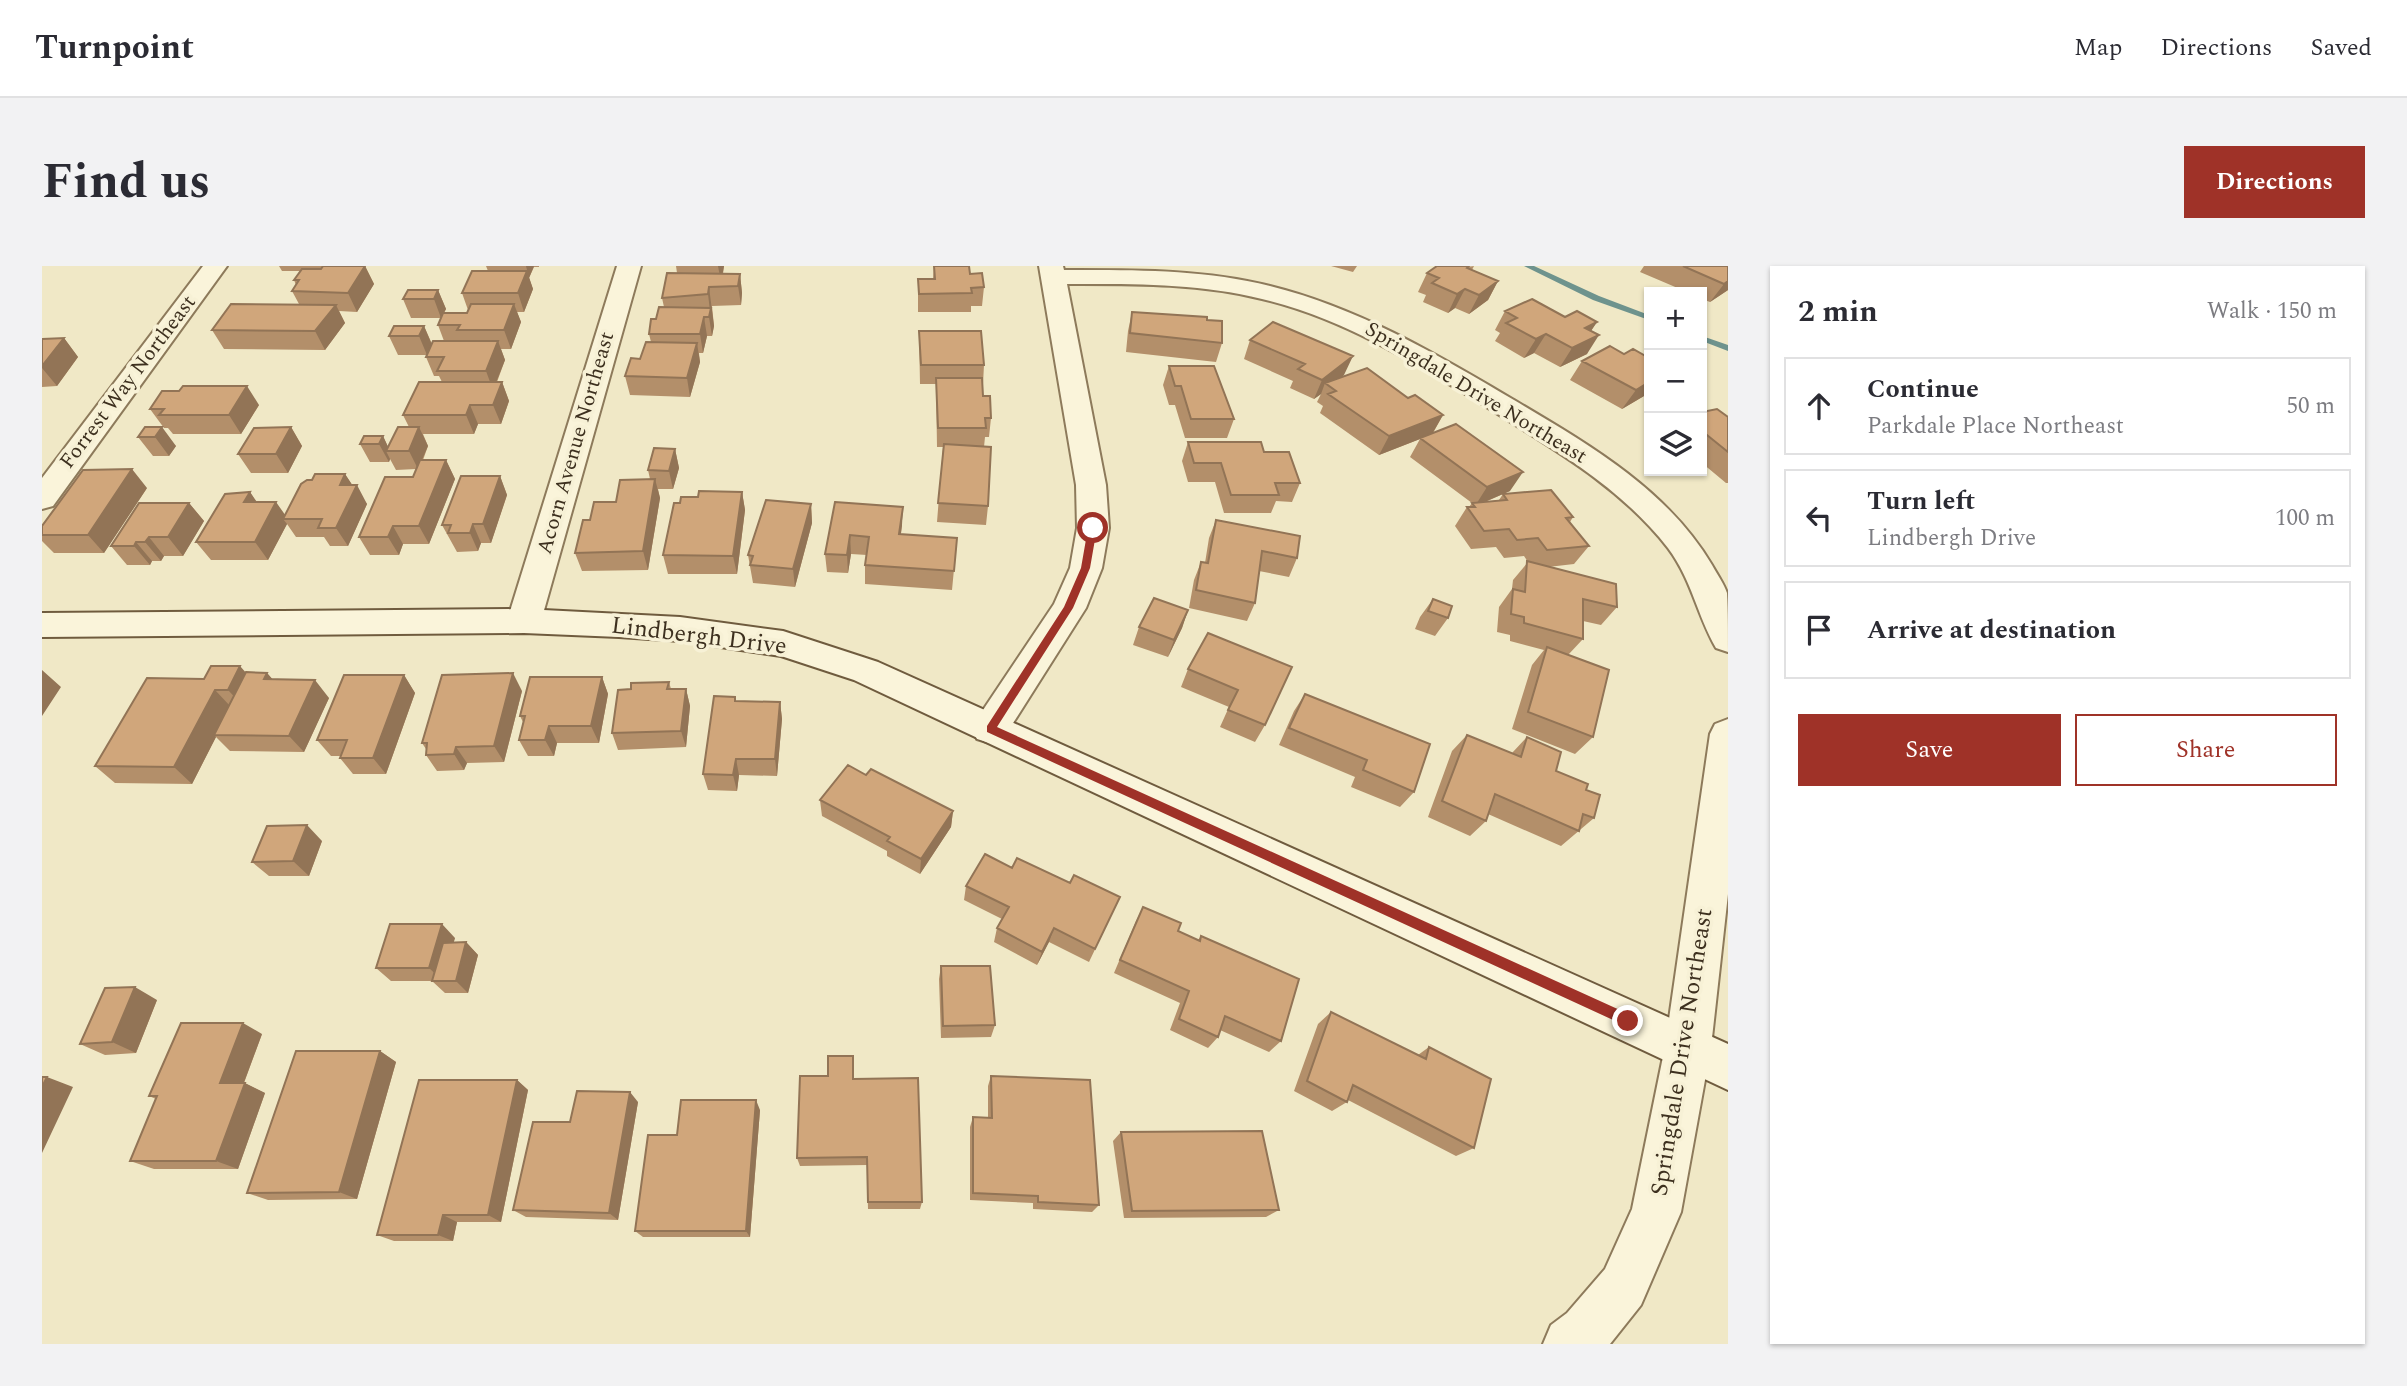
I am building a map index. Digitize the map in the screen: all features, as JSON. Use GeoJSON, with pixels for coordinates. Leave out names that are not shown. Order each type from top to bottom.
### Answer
{"type":"FeatureCollection","features":[{"type":"Feature","properties":{"kind":"street","name":"Forrest Way Northeast"},"geometry":{"type":"LineString","coordinates":[[42,499],[215,266]]}},
{"type":"Feature","properties":{"kind":"street","name":"Acorn Avenue Northeast"},"geometry":{"type":"LineString","coordinates":[[524,621],[629,266]]}},
{"type":"Feature","properties":{"kind":"street","name":"Springdale Drive Northeast"},"geometry":{"type":"LineString","coordinates":[[1053,272],[1200,281],[1265,292],[1323,309],[1410,349],[1579,452],[1631,491],[1668,528],[1696,564],[1718,606],[1728,639]]}},
{"type":"Feature","properties":{"kind":"street"},"geometry":{"type":"LineString","coordinates":[[990,729],[1069,608],[1086,568],[1093,528],[1091,485],[1053,272]]}},
{"type":"Feature","properties":{"kind":"street","name":"Lindbergh Drive"},"geometry":{"type":"LineString","coordinates":[[42,625],[524,621],[680,629],[783,643],[866,671],[1728,1067]]}},
{"type":"Feature","properties":{"kind":"street","name":"Springdale Drive Northeast"},"geometry":{"type":"LineString","coordinates":[[1570,1344],[1586,1332],[1623,1287],[1656,1212],[1688,1047],[1728,734]]}},
{"type":"Feature","properties":{"kind":"building"},"geometry":{"type":"Polygon","coordinates":[[[323,266],[365,266],[348,293],[292,291],[299,280],[294,280],[302,269],[321,269],[323,266]]]}},
{"type":"Feature","properties":{"kind":"building"},"geometry":{"type":"Polygon","coordinates":[[[934,266],[969,266],[970,274],[982,273],[984,287],[971,288],[972,293],[919,294],[918,279],[935,279],[934,266]]]}},
{"type":"Feature","properties":{"kind":"building"},"geometry":{"type":"Polygon","coordinates":[[[1437,266],[1469,266],[1467,268],[1498,281],[1479,295],[1465,289],[1457,294],[1432,283],[1439,278],[1427,273],[1437,266]]]}},
{"type":"Feature","properties":{"kind":"building"},"geometry":{"type":"Polygon","coordinates":[[[1683,266],[1728,266],[1728,281],[1724,284],[1683,266]]]}},
{"type":"Feature","properties":{"kind":"building"},"geometry":{"type":"Polygon","coordinates":[[[472,271],[527,271],[518,293],[462,293],[472,271]]]}},
{"type":"Feature","properties":{"kind":"building"},"geometry":{"type":"Polygon","coordinates":[[[667,273],[740,274],[738,286],[709,287],[708,294],[662,298],[667,273]]]}},
{"type":"Feature","properties":{"kind":"building"},"geometry":{"type":"Polygon","coordinates":[[[408,290],[438,290],[434,299],[403,299],[408,290]]]}},
{"type":"Feature","properties":{"kind":"building"},"geometry":{"type":"Polygon","coordinates":[[[1532,299],[1565,317],[1577,311],[1597,322],[1585,328],[1599,335],[1572,348],[1546,334],[1536,339],[1506,323],[1517,318],[1505,311],[1532,299]]]}},
{"type":"Feature","properties":{"kind":"building"},"geometry":{"type":"Polygon","coordinates":[[[231,304],[336,305],[315,331],[212,330],[231,304]]]}},
{"type":"Feature","properties":{"kind":"building"},"geometry":{"type":"Polygon","coordinates":[[[471,304],[514,304],[504,330],[457,330],[460,325],[438,325],[443,313],[467,313],[471,304]]]}},
{"type":"Feature","properties":{"kind":"building"},"geometry":{"type":"Polygon","coordinates":[[[659,307],[711,308],[709,317],[704,317],[700,334],[649,334],[651,319],[656,319],[659,307]]]}},
{"type":"Feature","properties":{"kind":"building"},"geometry":{"type":"Polygon","coordinates":[[[1132,312],[1207,317],[1207,320],[1222,321],[1222,343],[1130,333],[1132,312]]]}},
{"type":"Feature","properties":{"kind":"building"},"geometry":{"type":"Polygon","coordinates":[[[1273,322],[1353,356],[1322,380],[1298,369],[1305,364],[1250,340],[1273,322]]]}},
{"type":"Feature","properties":{"kind":"building"},"geometry":{"type":"Polygon","coordinates":[[[394,326],[424,326],[419,336],[389,336],[394,326]]]}},
{"type":"Feature","properties":{"kind":"building"},"geometry":{"type":"Polygon","coordinates":[[[919,331],[981,331],[984,365],[921,365],[919,331]]]}},
{"type":"Feature","properties":{"kind":"building"},"geometry":{"type":"Polygon","coordinates":[[[64,338],[42,366],[42,339],[64,338]]]}},
{"type":"Feature","properties":{"kind":"building"},"geometry":{"type":"Polygon","coordinates":[[[433,341],[498,341],[486,371],[437,371],[444,357],[426,357],[433,341]]]}},
{"type":"Feature","properties":{"kind":"building"},"geometry":{"type":"Polygon","coordinates":[[[646,342],[697,343],[687,378],[625,376],[631,358],[640,359],[646,342]]]}},
{"type":"Feature","properties":{"kind":"building"},"geometry":{"type":"Polygon","coordinates":[[[1610,346],[1624,354],[1633,349],[1644,355],[1644,385],[1636,390],[1582,361],[1610,346]]]}},
{"type":"Feature","properties":{"kind":"building"},"geometry":{"type":"Polygon","coordinates":[[[1169,366],[1214,366],[1234,419],[1191,419],[1181,386],[1175,386],[1169,366]]]}},
{"type":"Feature","properties":{"kind":"building"},"geometry":{"type":"Polygon","coordinates":[[[1367,368],[1408,398],[1415,395],[1443,415],[1389,436],[1328,394],[1336,391],[1325,383],[1367,368]]]}},
{"type":"Feature","properties":{"kind":"building"},"geometry":{"type":"Polygon","coordinates":[[[936,378],[982,378],[983,396],[990,396],[991,418],[985,418],[986,428],[938,428],[936,378]]]}},
{"type":"Feature","properties":{"kind":"building"},"geometry":{"type":"Polygon","coordinates":[[[419,382],[502,382],[493,405],[470,405],[466,415],[403,415],[419,382]]]}},
{"type":"Feature","properties":{"kind":"building"},"geometry":{"type":"Polygon","coordinates":[[[183,386],[247,386],[229,415],[159,415],[164,409],[150,409],[162,391],[179,391],[183,386]]]}},
{"type":"Feature","properties":{"kind":"building"},"geometry":{"type":"Polygon","coordinates":[[[1717,409],[1728,417],[1728,452],[1707,435],[1707,411],[1717,409]]]}},
{"type":"Feature","properties":{"kind":"building"},"geometry":{"type":"Polygon","coordinates":[[[1456,424],[1523,472],[1487,487],[1420,438],[1456,424]]]}},
{"type":"Feature","properties":{"kind":"building"},"geometry":{"type":"Polygon","coordinates":[[[145,427],[162,427],[155,437],[138,437],[145,427]]]}},
{"type":"Feature","properties":{"kind":"building"},"geometry":{"type":"Polygon","coordinates":[[[291,427],[276,454],[238,454],[254,428],[291,427]]]}},
{"type":"Feature","properties":{"kind":"building"},"geometry":{"type":"Polygon","coordinates":[[[398,427],[419,427],[409,451],[386,451],[398,427]]]}},
{"type":"Feature","properties":{"kind":"building"},"geometry":{"type":"Polygon","coordinates":[[[364,436],[383,436],[379,444],[360,444],[364,436]]]}},
{"type":"Feature","properties":{"kind":"building"},"geometry":{"type":"Polygon","coordinates":[[[1188,442],[1261,442],[1264,452],[1289,452],[1300,483],[1275,483],[1279,495],[1231,495],[1221,463],[1194,463],[1188,442]]]}},
{"type":"Feature","properties":{"kind":"building"},"geometry":{"type":"Polygon","coordinates":[[[944,444],[991,447],[988,506],[938,503],[944,444]]]}},
{"type":"Feature","properties":{"kind":"building"},"geometry":{"type":"Polygon","coordinates":[[[654,448],[675,449],[669,471],[648,470],[654,448]]]}},
{"type":"Feature","properties":{"kind":"building"},"geometry":{"type":"Polygon","coordinates":[[[420,460],[446,460],[419,526],[393,526],[388,537],[359,537],[385,477],[413,477],[420,460]]]}},
{"type":"Feature","properties":{"kind":"building"},"geometry":{"type":"Polygon","coordinates":[[[132,469],[88,535],[42,535],[42,526],[83,470],[132,469]]]}},
{"type":"Feature","properties":{"kind":"building"},"geometry":{"type":"Polygon","coordinates":[[[315,474],[345,474],[340,485],[357,485],[336,528],[318,528],[322,519],[283,519],[301,484],[312,480],[315,474]]]}},
{"type":"Feature","properties":{"kind":"building"},"geometry":{"type":"Polygon","coordinates":[[[461,476],[500,476],[483,524],[473,524],[470,533],[448,533],[451,525],[442,525],[461,476]]]}},
{"type":"Feature","properties":{"kind":"building"},"geometry":{"type":"Polygon","coordinates":[[[655,479],[643,551],[575,553],[583,520],[590,520],[594,502],[616,502],[620,480],[655,479]]]}},
{"type":"Feature","properties":{"kind":"building"},"geometry":{"type":"Polygon","coordinates":[[[1551,490],[1573,517],[1566,518],[1589,546],[1547,550],[1538,538],[1517,540],[1509,529],[1484,531],[1467,507],[1475,507],[1472,503],[1507,500],[1503,494],[1551,490]]]}},
{"type":"Feature","properties":{"kind":"building"},"geometry":{"type":"Polygon","coordinates":[[[699,491],[742,492],[733,556],[663,555],[674,503],[680,503],[681,497],[698,497],[699,491]]]}},
{"type":"Feature","properties":{"kind":"building"},"geometry":{"type":"Polygon","coordinates":[[[250,492],[244,502],[276,502],[255,542],[196,542],[225,494],[250,492]]]}},
{"type":"Feature","properties":{"kind":"building"},"geometry":{"type":"Polygon","coordinates":[[[766,500],[811,504],[793,569],[750,565],[753,556],[748,555],[766,500]]]}},
{"type":"Feature","properties":{"kind":"building"},"geometry":{"type":"Polygon","coordinates":[[[835,502],[903,507],[899,534],[957,538],[954,571],[865,565],[869,537],[850,535],[847,555],[825,554],[835,502]]]}},
{"type":"Feature","properties":{"kind":"building"},"geometry":{"type":"Polygon","coordinates":[[[139,503],[189,503],[168,537],[149,537],[145,542],[136,542],[134,546],[111,546],[139,503]]]}},
{"type":"Feature","properties":{"kind":"building"},"geometry":{"type":"Polygon","coordinates":[[[1216,520],[1300,536],[1297,558],[1262,551],[1255,603],[1196,590],[1201,562],[1208,563],[1216,520]]]}},
{"type":"Feature","properties":{"kind":"building"},"geometry":{"type":"Polygon","coordinates":[[[1527,561],[1616,584],[1617,607],[1583,599],[1583,639],[1524,623],[1524,617],[1511,614],[1513,589],[1525,592],[1527,561]]]}},
{"type":"Feature","properties":{"kind":"building"},"geometry":{"type":"Polygon","coordinates":[[[1154,598],[1188,610],[1174,640],[1139,627],[1154,598]]]}},
{"type":"Feature","properties":{"kind":"building"},"geometry":{"type":"Polygon","coordinates":[[[1433,599],[1452,606],[1448,618],[1428,611],[1433,599]]]}},
{"type":"Feature","properties":{"kind":"building"},"geometry":{"type":"Polygon","coordinates":[[[1208,633],[1292,667],[1265,725],[1228,710],[1238,690],[1188,669],[1208,633]]]}},
{"type":"Feature","properties":{"kind":"building"},"geometry":{"type":"Polygon","coordinates":[[[1547,647],[1609,670],[1593,737],[1528,712],[1547,647]]]}},
{"type":"Feature","properties":{"kind":"building"},"geometry":{"type":"Polygon","coordinates":[[[211,666],[240,666],[228,690],[215,690],[174,767],[95,766],[147,678],[204,679],[211,666]]]}},
{"type":"Feature","properties":{"kind":"building"},"geometry":{"type":"Polygon","coordinates":[[[246,672],[267,673],[264,679],[315,680],[289,736],[214,735],[246,672]]]}},
{"type":"Feature","properties":{"kind":"building"},"geometry":{"type":"Polygon","coordinates":[[[513,673],[494,746],[456,747],[454,754],[426,755],[427,743],[422,743],[442,675],[513,673]]]}},
{"type":"Feature","properties":{"kind":"building"},"geometry":{"type":"Polygon","coordinates":[[[344,675],[404,675],[373,758],[340,758],[347,740],[317,740],[344,675]]]}},
{"type":"Feature","properties":{"kind":"building"},"geometry":{"type":"Polygon","coordinates":[[[530,677],[602,677],[591,726],[549,726],[545,740],[519,740],[525,716],[520,716],[530,677]]]}},
{"type":"Feature","properties":{"kind":"building"},"geometry":{"type":"Polygon","coordinates":[[[669,682],[667,689],[686,689],[681,731],[612,733],[618,690],[631,689],[631,683],[669,682]]]}},
{"type":"Feature","properties":{"kind":"building"},"geometry":{"type":"Polygon","coordinates":[[[1305,694],[1430,744],[1414,792],[1363,770],[1367,760],[1289,728],[1305,694]]]}},
{"type":"Feature","properties":{"kind":"building"},"geometry":{"type":"Polygon","coordinates":[[[714,696],[735,697],[735,701],[780,702],[775,759],[736,759],[733,775],[703,774],[714,696]]]}},
{"type":"Feature","properties":{"kind":"building"},"geometry":{"type":"Polygon","coordinates":[[[1467,735],[1521,757],[1527,737],[1561,752],[1556,771],[1588,784],[1586,790],[1600,795],[1594,818],[1583,814],[1579,831],[1495,794],[1486,821],[1442,801],[1467,735]]]}},
{"type":"Feature","properties":{"kind":"building"},"geometry":{"type":"Polygon","coordinates":[[[848,765],[866,775],[871,769],[953,811],[921,859],[887,841],[890,837],[820,800],[848,765]]]}},
{"type":"Feature","properties":{"kind":"building"},"geometry":{"type":"Polygon","coordinates":[[[307,825],[293,861],[252,862],[267,826],[307,825]]]}},
{"type":"Feature","properties":{"kind":"building"},"geometry":{"type":"Polygon","coordinates":[[[985,854],[1012,868],[1017,858],[1070,883],[1074,875],[1120,897],[1095,949],[1054,928],[1042,952],[997,928],[1009,907],[966,886],[985,854]]]}},
{"type":"Feature","properties":{"kind":"building"},"geometry":{"type":"Polygon","coordinates":[[[1143,907],[1181,923],[1178,931],[1200,941],[1201,936],[1299,979],[1281,1041],[1225,1016],[1218,1037],[1179,1019],[1189,991],[1120,960],[1143,907]]]}},
{"type":"Feature","properties":{"kind":"building"},"geometry":{"type":"Polygon","coordinates":[[[390,924],[442,924],[429,968],[376,968],[390,924]]]}},
{"type":"Feature","properties":{"kind":"building"},"geometry":{"type":"Polygon","coordinates":[[[466,942],[456,981],[432,981],[443,943],[466,942]]]}},
{"type":"Feature","properties":{"kind":"building"},"geometry":{"type":"Polygon","coordinates":[[[941,966],[990,966],[995,1025],[943,1026],[941,966]]]}},
{"type":"Feature","properties":{"kind":"building"},"geometry":{"type":"Polygon","coordinates":[[[135,987],[112,1042],[80,1044],[105,988],[135,987]]]}},
{"type":"Feature","properties":{"kind":"building"},"geometry":{"type":"Polygon","coordinates":[[[1331,1012],[1426,1059],[1429,1047],[1491,1079],[1474,1148],[1353,1085],[1347,1102],[1307,1081],[1331,1012]]]}},
{"type":"Feature","properties":{"kind":"building"},"geometry":{"type":"Polygon","coordinates":[[[181,1023],[243,1023],[220,1083],[245,1083],[216,1161],[130,1161],[157,1096],[149,1096],[181,1023]]]}},
{"type":"Feature","properties":{"kind":"building"},"geometry":{"type":"Polygon","coordinates":[[[296,1051],[380,1051],[339,1192],[247,1193],[296,1051]]]}},
{"type":"Feature","properties":{"kind":"building"},"geometry":{"type":"Polygon","coordinates":[[[828,1056],[853,1056],[853,1079],[918,1078],[922,1202],[868,1202],[867,1157],[797,1158],[800,1076],[828,1076],[828,1056]]]}},
{"type":"Feature","properties":{"kind":"building"},"geometry":{"type":"Polygon","coordinates":[[[991,1076],[1090,1080],[1099,1205],[1038,1202],[1038,1196],[973,1193],[973,1117],[992,1118],[991,1076]]]}},
{"type":"Feature","properties":{"kind":"building"},"geometry":{"type":"Polygon","coordinates":[[[419,1080],[517,1080],[488,1215],[443,1215],[438,1235],[377,1235],[419,1080]]]}},
{"type":"Feature","properties":{"kind":"building"},"geometry":{"type":"Polygon","coordinates":[[[577,1091],[630,1092],[609,1213],[513,1210],[533,1122],[570,1122],[577,1091]]]}},
{"type":"Feature","properties":{"kind":"building"},"geometry":{"type":"Polygon","coordinates":[[[681,1100],[756,1100],[746,1231],[635,1231],[648,1135],[677,1135],[681,1100]]]}},
{"type":"Feature","properties":{"kind":"building"},"geometry":{"type":"Polygon","coordinates":[[[1262,1131],[1279,1210],[1132,1211],[1121,1132],[1262,1131]]]}},
{"type":"Feature","properties":{"kind":"waterway"},"geometry":{"type":"LineString","coordinates":[[1528,266],[1596,298],[1644,316]]}},
{"type":"Feature","properties":{"kind":"waterway"},"geometry":{"type":"LineString","coordinates":[[1707,340],[1728,348]]}},
{"type":"Feature","properties":{"kind":"route"},"geometry":{"type":"LineString","coordinates":[[1093,528],[1086,568],[1069,608],[990,729],[1628,1021]]}}]}
